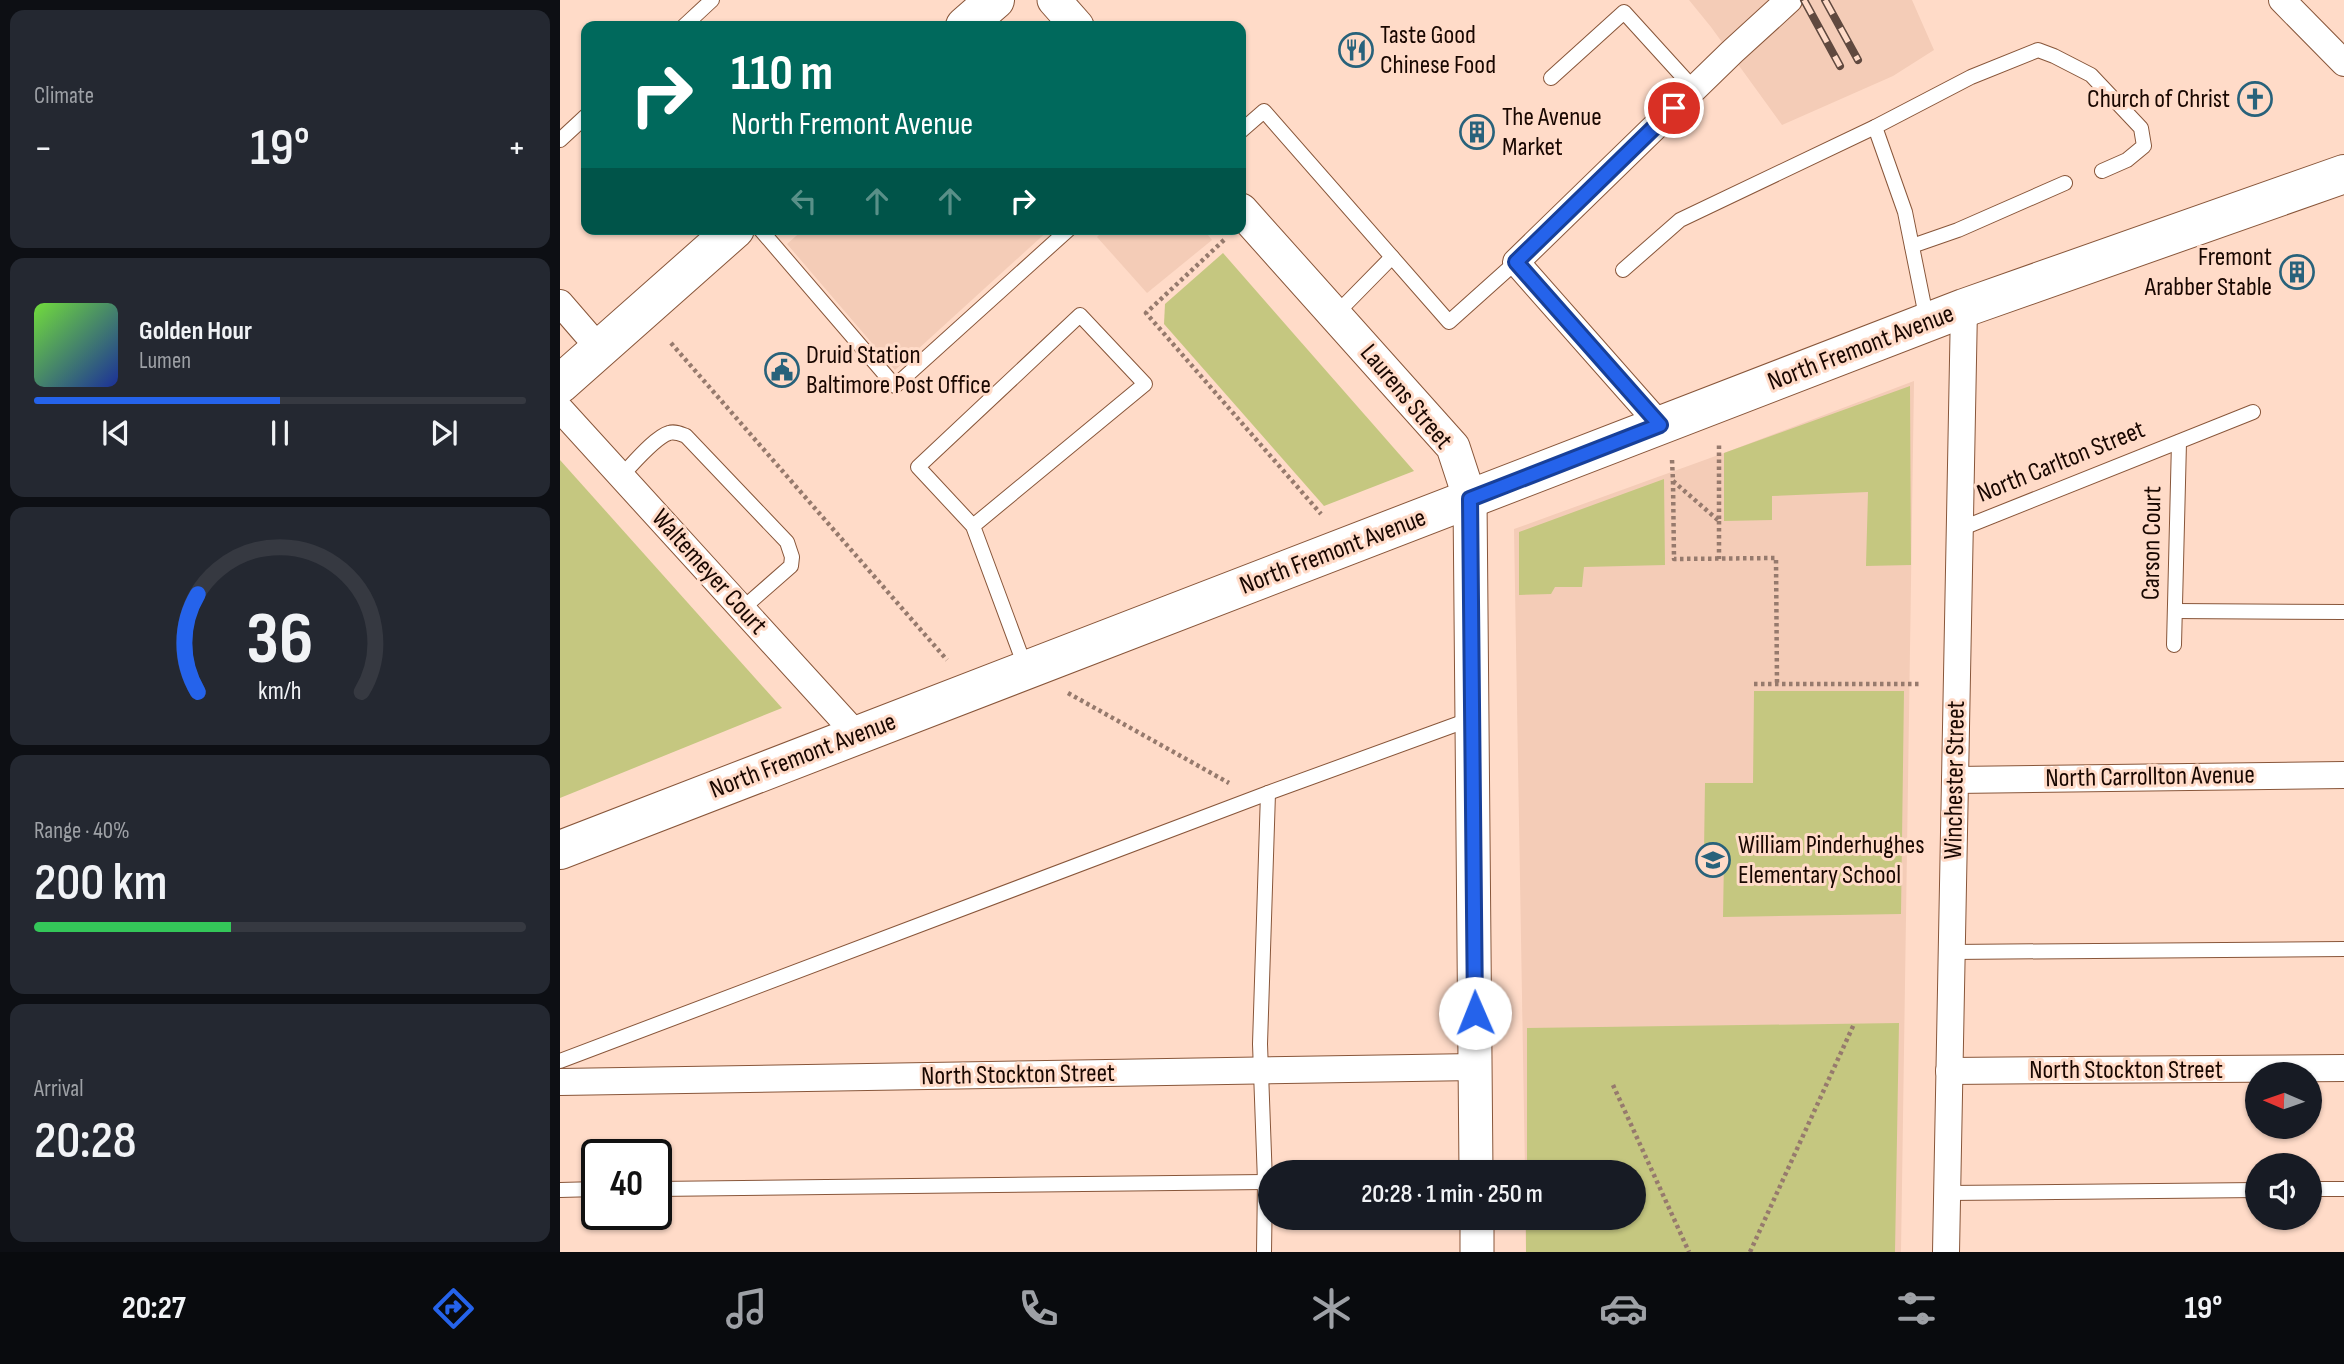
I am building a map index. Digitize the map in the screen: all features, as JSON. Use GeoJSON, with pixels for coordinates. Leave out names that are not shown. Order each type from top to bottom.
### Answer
{"type":"FeatureCollection","features":[{"type":"Feature","properties":{"kind":"main road"},"geometry":{"type":"LineString","coordinates":[[971,21],[995,0]]}},
{"type":"Feature","properties":{"kind":"main road","name":"North Fremont Avenue"},"geometry":{"type":"LineString","coordinates":[[560,850],[1927,322],[2344,174]]}},
{"type":"Feature","properties":{"kind":"main road"},"geometry":{"type":"LineString","coordinates":[[560,384],[728,235]]}},
{"type":"Feature","properties":{"kind":"street"},"geometry":{"type":"LineString","coordinates":[[1054,0],[1073,21]]}},
{"type":"Feature","properties":{"kind":"street"},"geometry":{"type":"LineString","coordinates":[[1660,425],[1516,262],[1789,0]]}},
{"type":"Feature","properties":{"kind":"street"},"geometry":{"type":"LineString","coordinates":[[2282,0],[2344,63]]}},
{"type":"Feature","properties":{"kind":"street","name":"Laurens Street"},"geometry":{"type":"LineString","coordinates":[[1246,234],[1335,315],[1453,447],[1470,499],[1476,1160]]}},
{"type":"Feature","properties":{"kind":"street"},"geometry":{"type":"LineString","coordinates":[[560,303],[599,348]]}},
{"type":"Feature","properties":{"kind":"street","name":"Winchester Street"},"geometry":{"type":"LineString","coordinates":[[1946,1252],[1964,308]]}},
{"type":"Feature","properties":{"kind":"street","name":"Waltemeyer Court"},"geometry":{"type":"LineString","coordinates":[[560,409],[857,735]]}},
{"type":"Feature","properties":{"kind":"street","name":"North Carrollton Avenue"},"geometry":{"type":"LineString","coordinates":[[1955,779],[2344,775]]}},
{"type":"Feature","properties":{"kind":"street","name":"North Stockton Street"},"geometry":{"type":"LineString","coordinates":[[561,1063],[1261,1071],[1475,1067]]}},
{"type":"Feature","properties":{"kind":"street","name":"North Stockton Street"},"geometry":{"type":"LineString","coordinates":[[1950,1071],[2344,1068]]}},
{"type":"Feature","properties":{"kind":"street"},"geometry":{"type":"LineString","coordinates":[[1477,1230],[1477,1252]]}},
{"type":"Feature","properties":{"kind":"lane"},"geometry":{"type":"LineString","coordinates":[[689,21],[712,0]]}},
{"type":"Feature","properties":{"kind":"lane"},"geometry":{"type":"LineString","coordinates":[[1613,0],[1694,89]]}},
{"type":"Feature","properties":{"kind":"lane"},"geometry":{"type":"LineString","coordinates":[[1551,78],[1624,12]]}},
{"type":"Feature","properties":{"kind":"lane"},"geometry":{"type":"LineString","coordinates":[[1623,270],[1680,220],[1875,127],[1971,77],[2038,50],[2091,75],[2141,128],[2144,146],[2127,160],[2102,171]]}},
{"type":"Feature","properties":{"kind":"lane"},"geometry":{"type":"LineString","coordinates":[[1246,127],[1264,111],[1449,322],[1516,262]]}},
{"type":"Feature","properties":{"kind":"lane"},"geometry":{"type":"LineString","coordinates":[[560,140],[581,121]]}},
{"type":"Feature","properties":{"kind":"lane"},"geometry":{"type":"LineString","coordinates":[[1875,127],[1905,212],[1927,322]]}},
{"type":"Feature","properties":{"kind":"lane"},"geometry":{"type":"LineString","coordinates":[[1912,246],[1958,230],[2065,183]]}},
{"type":"Feature","properties":{"kind":"lane"},"geometry":{"type":"LineString","coordinates":[[765,235],[895,386],[1062,235]]}},
{"type":"Feature","properties":{"kind":"lane"},"geometry":{"type":"LineString","coordinates":[[1335,315],[1392,257]]}},
{"type":"Feature","properties":{"kind":"lane"},"geometry":{"type":"LineString","coordinates":[[973,526],[1144,384],[1080,315],[919,467],[973,526],[1026,670]]}},
{"type":"Feature","properties":{"kind":"lane","name":"North Carlton Street"},"geometry":{"type":"LineString","coordinates":[[1960,528],[2253,412]]}},
{"type":"Feature","properties":{"kind":"lane"},"geometry":{"type":"LineString","coordinates":[[621,476],[659,439],[669,433],[679,433],[686,436],[787,542],[792,557],[790,565],[742,609]]}},
{"type":"Feature","properties":{"kind":"lane","name":"Carson Court"},"geometry":{"type":"LineString","coordinates":[[2174,645],[2179,442]]}},
{"type":"Feature","properties":{"kind":"lane"},"geometry":{"type":"LineString","coordinates":[[2175,611],[2344,612]]}},
{"type":"Feature","properties":{"kind":"lane"},"geometry":{"type":"LineString","coordinates":[[561,1063],[1262,795],[1473,719]]}},
{"type":"Feature","properties":{"kind":"lane"},"geometry":{"type":"LineString","coordinates":[[1262,795],[1261,1071],[1264,1160]]}},
{"type":"Feature","properties":{"kind":"lane"},"geometry":{"type":"LineString","coordinates":[[1952,952],[2344,949]]}},
{"type":"Feature","properties":{"kind":"lane"},"geometry":{"type":"LineString","coordinates":[[672,1189],[1258,1182]]}},
{"type":"Feature","properties":{"kind":"lane"},"geometry":{"type":"LineString","coordinates":[[560,1190],[581,1189]]}},
{"type":"Feature","properties":{"kind":"lane"},"geometry":{"type":"LineString","coordinates":[[1947,1193],[2245,1189]]}},
{"type":"Feature","properties":{"kind":"lane"},"geometry":{"type":"LineString","coordinates":[[2322,1189],[2344,1189]]}},
{"type":"Feature","properties":{"kind":"lane"},"geometry":{"type":"LineString","coordinates":[[1264,1230],[1264,1252]]}},
{"type":"Feature","properties":{"kind":"path"},"geometry":{"type":"LineString","coordinates":[[1222,235],[1146,313],[1321,514]]}},
{"type":"Feature","properties":{"kind":"path"},"geometry":{"type":"LineString","coordinates":[[671,343],[947,660]]}},
{"type":"Feature","properties":{"kind":"path"},"geometry":{"type":"LineString","coordinates":[[1719,442],[1719,559]]}},
{"type":"Feature","properties":{"kind":"path"},"geometry":{"type":"LineString","coordinates":[[1672,460],[1674,559],[1776,558],[1777,683]]}},
{"type":"Feature","properties":{"kind":"path"},"geometry":{"type":"LineString","coordinates":[[1673,481],[1719,520]]}},
{"type":"Feature","properties":{"kind":"path"},"geometry":{"type":"LineString","coordinates":[[1754,684],[1919,684]]}},
{"type":"Feature","properties":{"kind":"path"},"geometry":{"type":"LineString","coordinates":[[1068,692],[1262,795]]}},
{"type":"Feature","properties":{"kind":"path"},"geometry":{"type":"LineString","coordinates":[[1750,1252],[1854,1024]]}},
{"type":"Feature","properties":{"kind":"path"},"geometry":{"type":"LineString","coordinates":[[1613,1085],[1689,1252]]}},
{"type":"Feature","properties":{"kind":"shaded area"},"geometry":{"type":"Polygon","coordinates":[[[1689,0],[1912,0],[1934,50],[1893,76],[1782,125],[1689,0]]]}},
{"type":"Feature","properties":{"kind":"shaded area"},"geometry":{"type":"Polygon","coordinates":[[[797,235],[1043,235],[895,370],[787,244],[797,235]]]}},
{"type":"Feature","properties":{"kind":"shaded area"},"geometry":{"type":"Polygon","coordinates":[[[1208,235],[1212,240],[1147,293],[1097,237],[1208,235]]]}},
{"type":"Feature","properties":{"kind":"shaded area","name":"William Pinderhughes Elementary School"},"geometry":{"type":"Polygon","coordinates":[[[1914,381],[1901,1252],[1526,1252],[1525,1230],[1646,1230],[1646,1160],[1525,1160],[1514,529],[1914,381]]]}},
{"type":"Feature","properties":{"kind":"green space"},"geometry":{"type":"Polygon","coordinates":[[[1223,253],[1414,471],[1324,506],[1164,324],[1165,304],[1223,253]]]}},
{"type":"Feature","properties":{"kind":"green space"},"geometry":{"type":"Polygon","coordinates":[[[1910,386],[1911,565],[1866,566],[1868,492],[1772,496],[1772,520],[1724,521],[1724,453],[1910,386]]]}},
{"type":"Feature","properties":{"kind":"green space"},"geometry":{"type":"Polygon","coordinates":[[[560,460],[782,708],[560,798],[560,460]]]}},
{"type":"Feature","properties":{"kind":"green space"},"geometry":{"type":"Polygon","coordinates":[[[1664,479],[1665,565],[1584,567],[1582,587],[1555,587],[1551,594],[1519,595],[1519,532],[1664,479]]]}},
{"type":"Feature","properties":{"kind":"green space"},"geometry":{"type":"Polygon","coordinates":[[[1754,691],[1904,691],[1901,914],[1723,917],[1724,858],[1704,851],[1705,783],[1753,783],[1754,691]]]}},
{"type":"Feature","properties":{"kind":"green space"},"geometry":{"type":"Polygon","coordinates":[[[1899,1023],[1895,1252],[1526,1252],[1526,1230],[1646,1230],[1646,1160],[1527,1160],[1527,1028],[1899,1023]]]}},
{"type":"Feature","properties":{"kind":"railway"},"geometry":{"type":"LineString","coordinates":[[1804,0],[1840,66]]}},
{"type":"Feature","properties":{"kind":"railway"},"geometry":{"type":"LineString","coordinates":[[1825,0],[1858,60]]}},
{"type":"Feature","properties":{"kind":"place","name":"Taste Good Chinese Food"},"geometry":{"type":"Point","coordinates":[1356,50]}},
{"type":"Feature","properties":{"kind":"place","name":"Church of Christ"},"geometry":{"type":"Point","coordinates":[2255,99]}},
{"type":"Feature","properties":{"kind":"place","name":"The Avenue Market"},"geometry":{"type":"Point","coordinates":[1477,132]}},
{"type":"Feature","properties":{"kind":"place","name":"Fremont Arabber Stable"},"geometry":{"type":"Point","coordinates":[2297,272]}},
{"type":"Feature","properties":{"kind":"place","name":"Druid Station Baltimore Post Office"},"geometry":{"type":"Point","coordinates":[782,370]}},
{"type":"Feature","properties":{"kind":"place","name":"William Pinderhughes Elementary School"},"geometry":{"type":"Point","coordinates":[1713,860]}},
{"type":"Feature","properties":{"kind":"route"},"geometry":{"type":"LineString","coordinates":[[1475,1013],[1470,499],[1660,425],[1516,262],[1674,108]]}}]}
